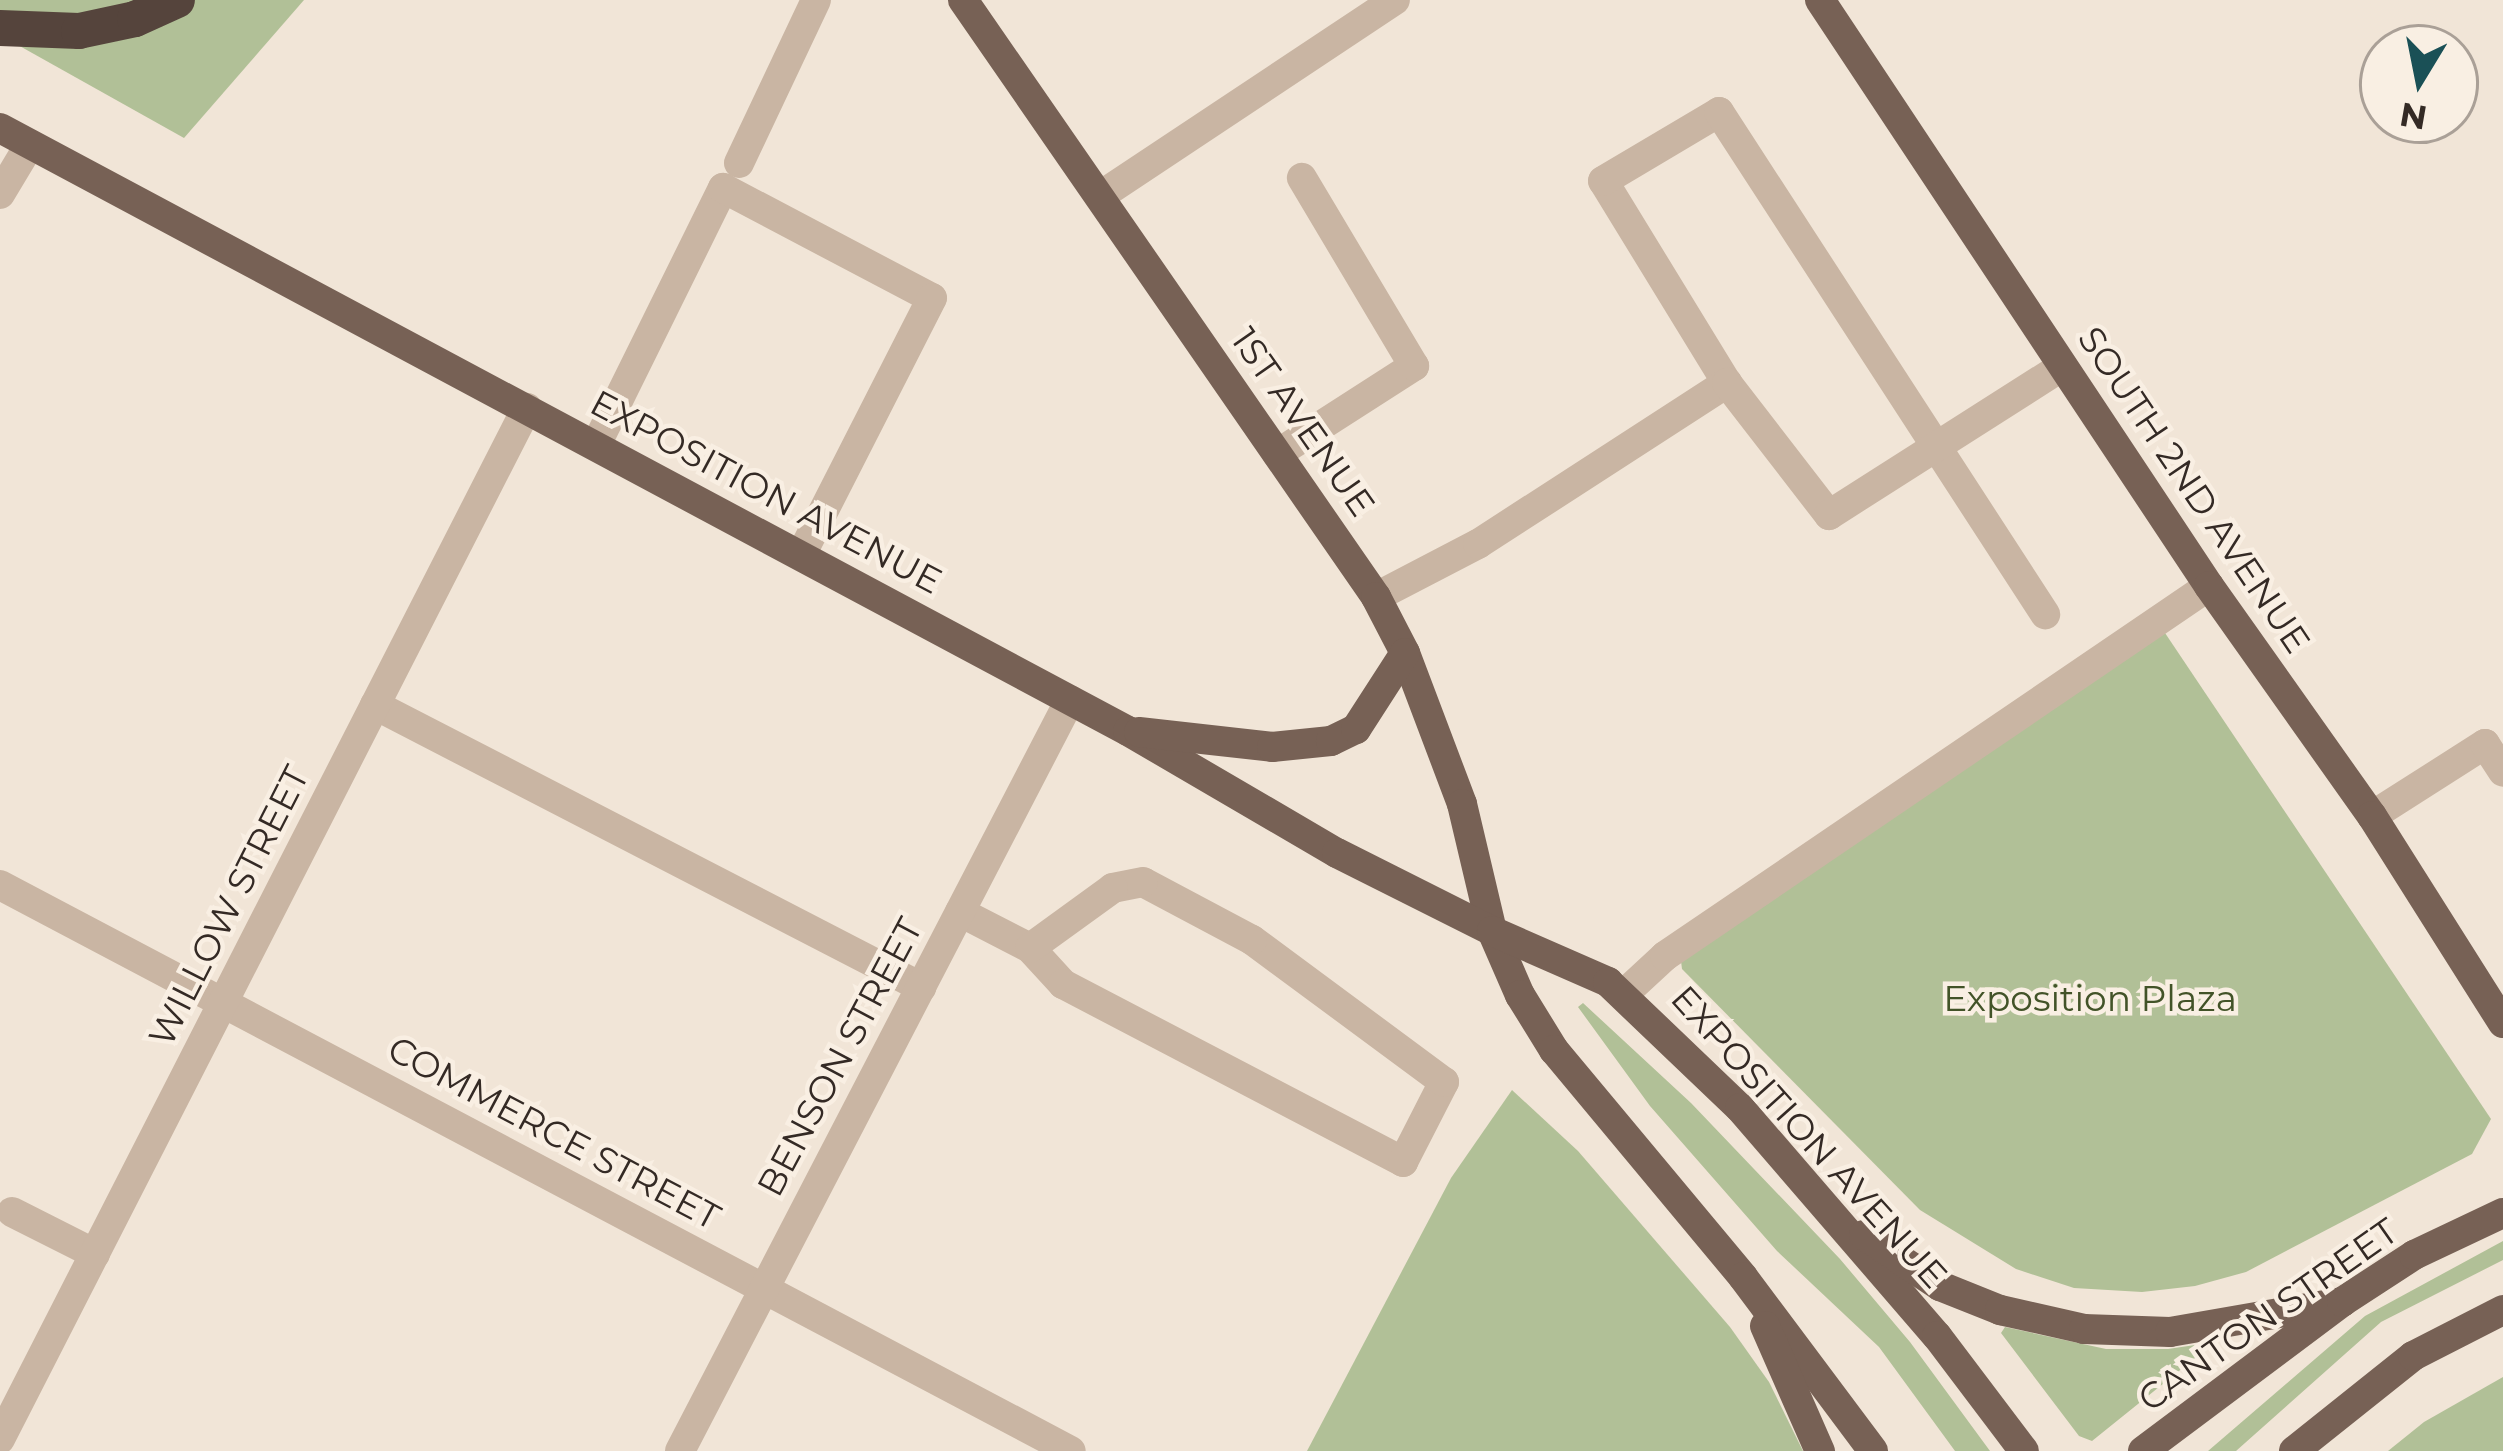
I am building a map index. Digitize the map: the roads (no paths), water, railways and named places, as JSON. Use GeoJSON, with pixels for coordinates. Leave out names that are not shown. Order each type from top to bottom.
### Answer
{"type":"FeatureCollection","features":[{"type":"Feature","properties":{"kind":"highway"},"geometry":{"type":"LineString","coordinates":[[0,28],[79,31],[135,19],[177,0]]}},
{"type":"Feature","properties":{"kind":"main road","name":"1ST AVENUE"},"geometry":{"type":"LineString","coordinates":[[963,0],[1376,597],[1405,653],[1462,804],[1492,931]]}},
{"type":"Feature","properties":{"kind":"main road","name":"SOUTH 2ND AVENUE"},"geometry":{"type":"LineString","coordinates":[[1820,0],[2209,586],[2372,816],[2503,1023]]}},
{"type":"Feature","properties":{"kind":"main road","name":"EXPOSITION AVENUE"},"geometry":{"type":"LineString","coordinates":[[0,128],[1128,731],[1337,853],[1492,931],[1608,982],[1740,1108],[1937,1336],[2024,1451]]}},
{"type":"Feature","properties":{"kind":"main road"},"geometry":{"type":"LineString","coordinates":[[1128,731],[1272,747],[1331,741],[1356,729],[1405,653]]}},
{"type":"Feature","properties":{"kind":"main road"},"geometry":{"type":"LineString","coordinates":[[1492,931],[1520,994],[1554,1050],[1743,1277],[1873,1451]]}},
{"type":"Feature","properties":{"kind":"main road","name":"CANTON STREET"},"geometry":{"type":"LineString","coordinates":[[2144,1451],[2342,1302],[2414,1256],[2503,1213]]}},
{"type":"Feature","properties":{"kind":"main road"},"geometry":{"type":"LineString","coordinates":[[1833,1214],[1940,1286],[2000,1310],[2084,1329],[2170,1332],[2342,1302]]}},
{"type":"Feature","properties":{"kind":"main road"},"geometry":{"type":"LineString","coordinates":[[1743,1277],[1820,1451]]}},
{"type":"Feature","properties":{"kind":"main road"},"geometry":{"type":"LineString","coordinates":[[2294,1451],[2319,1439],[2413,1357],[2503,1310]]}},
{"type":"Feature","properties":{"kind":"street"},"geometry":{"type":"LineString","coordinates":[[739,163],[816,0]]}},
{"type":"Feature","properties":{"kind":"street"},"geometry":{"type":"LineString","coordinates":[[1100,196],[1394,0]]}},
{"type":"Feature","properties":{"kind":"street"},"geometry":{"type":"LineString","coordinates":[[2045,614],[1936,447],[1719,112],[1603,181],[1727,382],[1829,514],[1936,447],[2063,366]]}},
{"type":"Feature","properties":{"kind":"street"},"geometry":{"type":"LineString","coordinates":[[0,194],[30,144]]}},
{"type":"Feature","properties":{"kind":"street"},"geometry":{"type":"LineString","coordinates":[[1277,454],[1414,366],[1302,178]]}},
{"type":"Feature","properties":{"kind":"street"},"geometry":{"type":"LineString","coordinates":[[596,446],[723,188],[932,298],[801,555]]}},
{"type":"Feature","properties":{"kind":"street"},"geometry":{"type":"LineString","coordinates":[[1376,597],[1478,544],[1727,382]]}},
{"type":"Feature","properties":{"kind":"street","name":"WILLOW STREET"},"geometry":{"type":"LineString","coordinates":[[0,1439],[527,408]]}},
{"type":"Feature","properties":{"kind":"street"},"geometry":{"type":"LineString","coordinates":[[1624,994],[1665,956],[2209,586]]}},
{"type":"Feature","properties":{"kind":"street","name":"BENSON STREET"},"geometry":{"type":"LineString","coordinates":[[680,1451],[1070,700]]}},
{"type":"Feature","properties":{"kind":"street"},"geometry":{"type":"LineString","coordinates":[[376,705],[921,987]]}},
{"type":"Feature","properties":{"kind":"street"},"geometry":{"type":"LineString","coordinates":[[2372,816],[2486,744],[2503,772]]}},
{"type":"Feature","properties":{"kind":"street"},"geometry":{"type":"LineString","coordinates":[[960,912],[1030,948],[1063,984],[1402,1162],[1444,1082],[1252,940],[1143,882],[1113,888],[1030,948]]}},
{"type":"Feature","properties":{"kind":"street","name":"COMMERCE STREET"},"geometry":{"type":"LineString","coordinates":[[0,885],[1071,1451]]}},
{"type":"Feature","properties":{"kind":"street"},"geometry":{"type":"LineString","coordinates":[[12,1212],[94,1254]]}},
{"type":"Feature","properties":{"kind":"park label","name":"Exposition Plaza"},"geometry":{"type":"Point","coordinates":[2090,999]}}]}
